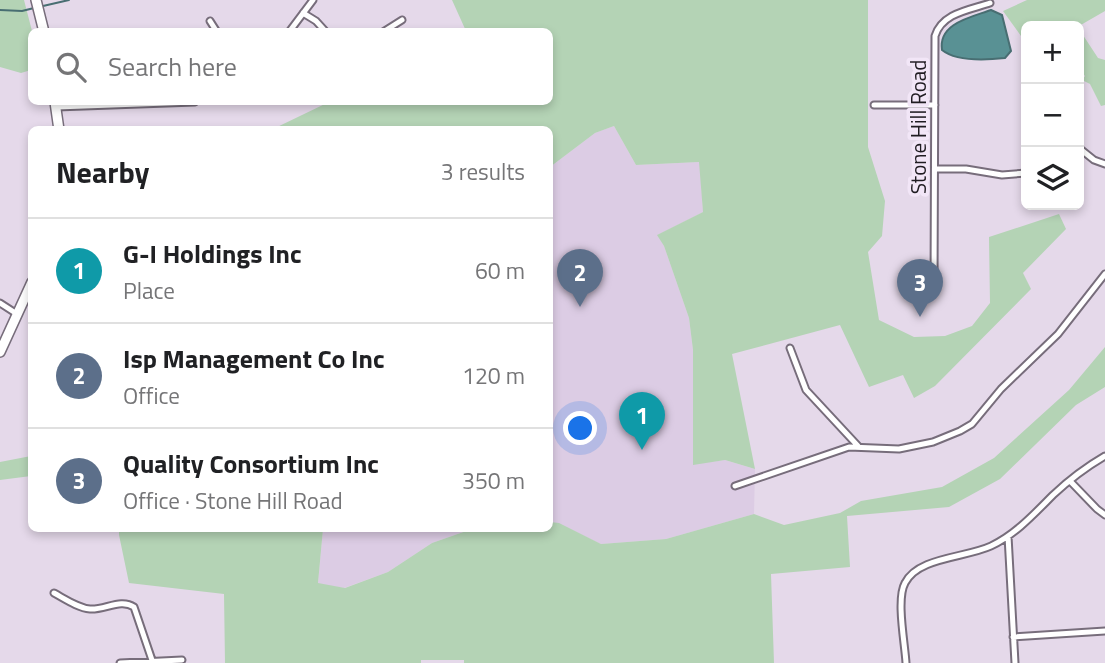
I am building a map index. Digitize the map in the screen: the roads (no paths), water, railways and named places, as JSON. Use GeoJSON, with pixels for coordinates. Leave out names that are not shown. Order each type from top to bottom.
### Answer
{"type":"FeatureCollection","features":[{"type":"Feature","properties":{"kind":"main road"},"geometry":{"type":"LineString","coordinates":[[37,4],[43,28]]}},
{"type":"Feature","properties":{"kind":"main road"},"geometry":{"type":"LineString","coordinates":[[56,105],[59,126]]}},
{"type":"Feature","properties":{"kind":"main road"},"geometry":{"type":"LineString","coordinates":[[0,352],[28,291]]}},
{"type":"Feature","properties":{"kind":"street"},"geometry":{"type":"LineString","coordinates":[[292,28],[313,0]]}},
{"type":"Feature","properties":{"kind":"street","name":"Stone Hill Road"},"geometry":{"type":"LineString","coordinates":[[934,285],[937,30],[953,15],[990,3]]}},
{"type":"Feature","properties":{"kind":"street"},"geometry":{"type":"LineString","coordinates":[[303,13],[322,28]]}},
{"type":"Feature","properties":{"kind":"street"},"geometry":{"type":"LineString","coordinates":[[389,28],[402,20]]}},
{"type":"Feature","properties":{"kind":"street"},"geometry":{"type":"LineString","coordinates":[[210,21],[214,28]]}},
{"type":"Feature","properties":{"kind":"street"},"geometry":{"type":"LineString","coordinates":[[873,105],[935,106]]}},
{"type":"Feature","properties":{"kind":"street"},"geometry":{"type":"LineString","coordinates":[[1084,152],[1105,164]]}},
{"type":"Feature","properties":{"kind":"street"},"geometry":{"type":"LineString","coordinates":[[935,169],[965,169],[1008,176],[1021,174]]}},
{"type":"Feature","properties":{"kind":"street"},"geometry":{"type":"LineString","coordinates":[[736,486],[858,446],[876,449],[919,445],[947,437],[972,424],[1001,389],[1042,351],[1072,318],[1105,274]]}},
{"type":"Feature","properties":{"kind":"street"},"geometry":{"type":"LineString","coordinates":[[0,303],[17,314]]}},
{"type":"Feature","properties":{"kind":"street"},"geometry":{"type":"LineString","coordinates":[[790,348],[806,390],[858,446]]}},
{"type":"Feature","properties":{"kind":"street"},"geometry":{"type":"LineString","coordinates":[[906,663],[902,593],[909,576],[922,565],[974,553],[1008,536],[1070,481],[1105,456]]}},
{"type":"Feature","properties":{"kind":"street"},"geometry":{"type":"LineString","coordinates":[[1070,481],[1105,514]]}},
{"type":"Feature","properties":{"kind":"street"},"geometry":{"type":"LineString","coordinates":[[1008,536],[1015,663]]}},
{"type":"Feature","properties":{"kind":"street"},"geometry":{"type":"LineString","coordinates":[[54,593],[90,609],[121,603],[134,607],[153,662]]}},
{"type":"Feature","properties":{"kind":"street"},"geometry":{"type":"LineString","coordinates":[[1013,637],[1105,631]]}},
{"type":"Feature","properties":{"kind":"street"},"geometry":{"type":"LineString","coordinates":[[120,663],[182,660]]}},
{"type":"Feature","properties":{"kind":"waterway"},"geometry":{"type":"LineString","coordinates":[[43,6],[69,0]]}},
{"type":"Feature","properties":{"kind":"waterway"},"geometry":{"type":"LineString","coordinates":[[0,10],[22,11],[34,8]]}},
{"type":"Feature","properties":{"kind":"place","name":"Isp Management Co Inc"},"geometry":{"type":"Point","coordinates":[580,307]}},
{"type":"Feature","properties":{"kind":"place","name":"Quality Consortium Inc"},"geometry":{"type":"Point","coordinates":[920,317]}},
{"type":"Feature","properties":{"kind":"place","name":"G-I Holdings Inc"},"geometry":{"type":"Point","coordinates":[642,450]}}]}
